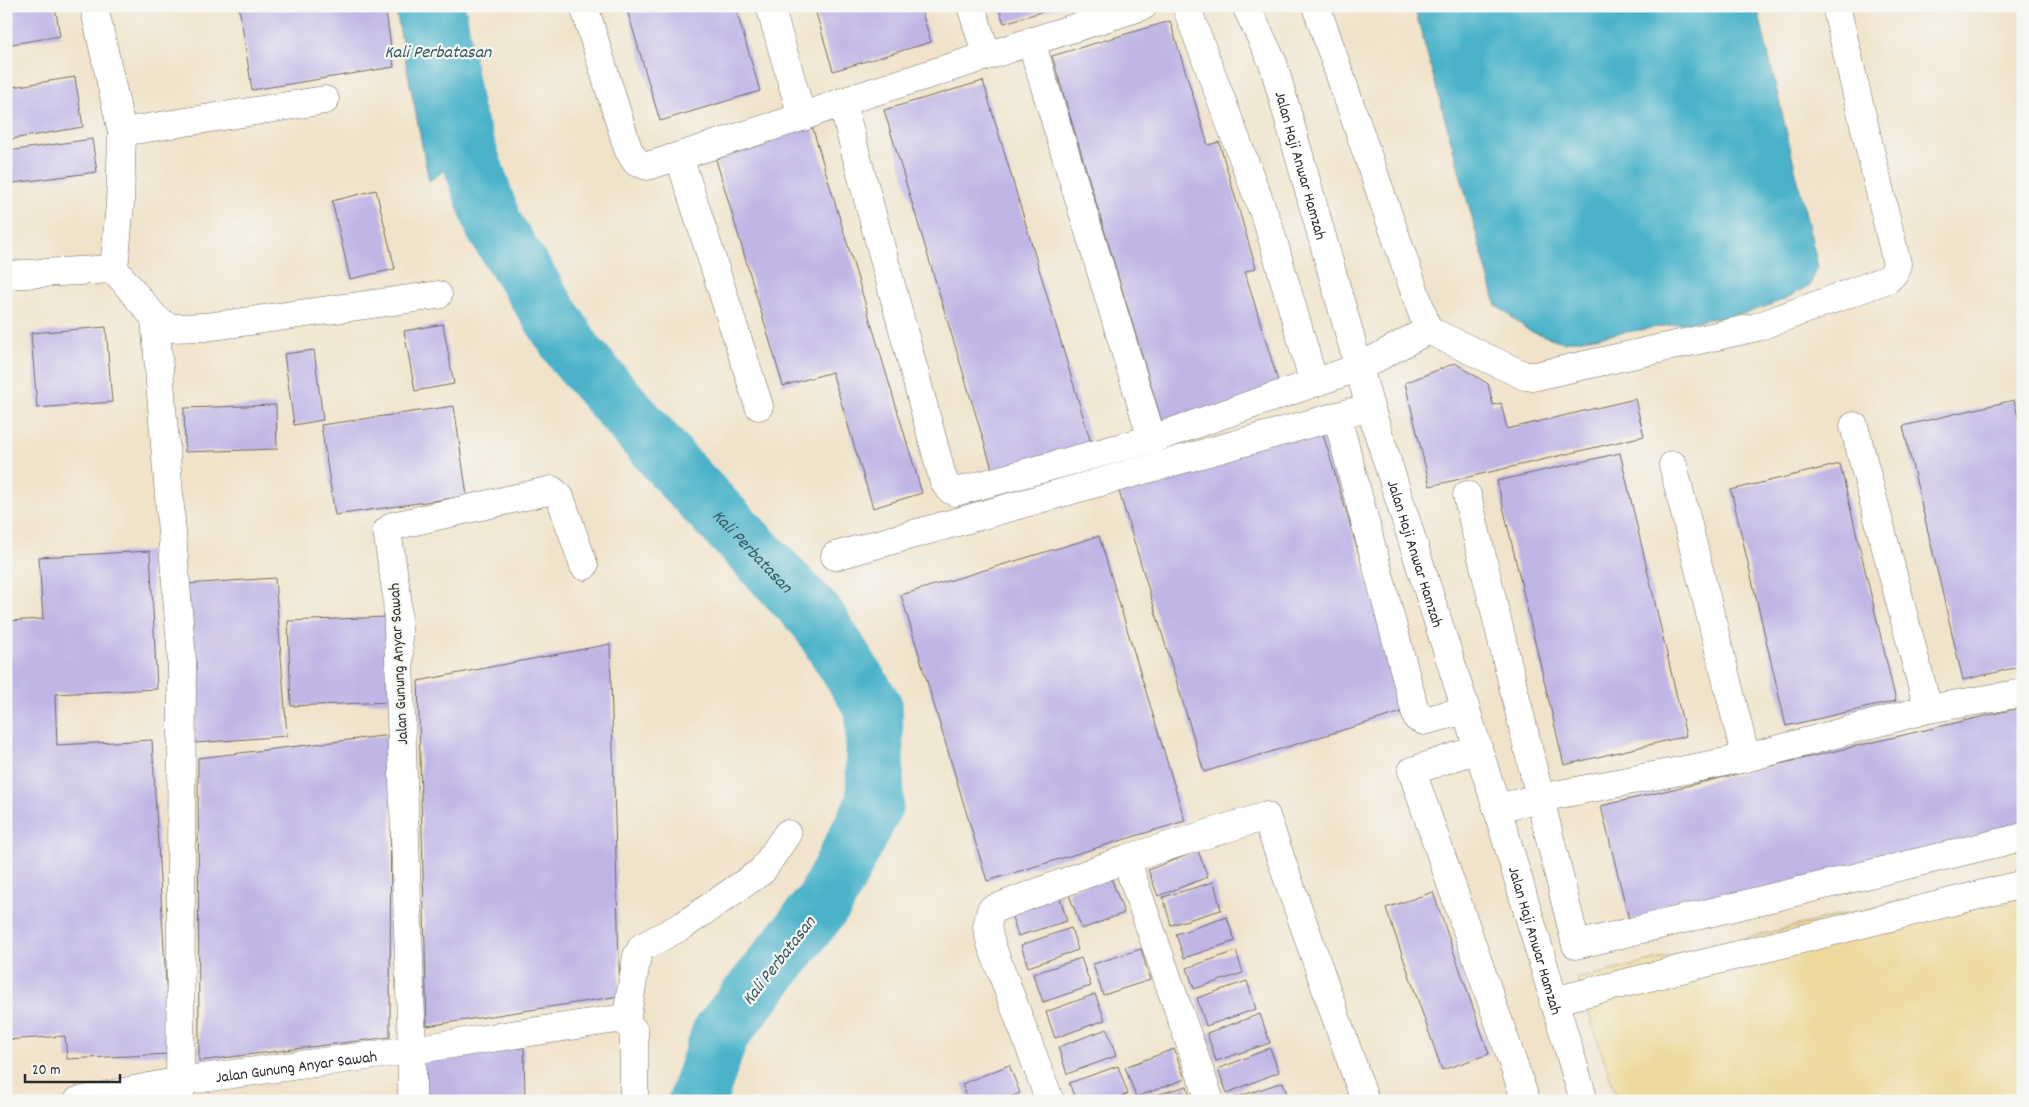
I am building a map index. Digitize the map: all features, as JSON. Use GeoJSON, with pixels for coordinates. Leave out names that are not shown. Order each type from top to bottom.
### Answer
{"type":"FeatureCollection","features":[{"type":"Feature","properties":{"kind":"street"},"geometry":{"type":"LineString","coordinates":[[94,6],[122,132],[120,204],[114,269],[155,318],[169,328],[206,327],[438,295]]}},
{"type":"Feature","properties":{"kind":"street"},"geometry":{"type":"LineString","coordinates":[[584,6],[628,149],[636,162],[648,166],[1143,6]]}},
{"type":"Feature","properties":{"kind":"street"},"geometry":{"type":"LineString","coordinates":[[770,6],[802,117]]}},
{"type":"Feature","properties":{"kind":"street"},"geometry":{"type":"LineString","coordinates":[[971,6],[987,56]]}},
{"type":"Feature","properties":{"kind":"street"},"geometry":{"type":"LineString","coordinates":[[1186,6],[1269,227],[1314,383]]}},
{"type":"Feature","properties":{"kind":"street","name":"Jalan Haji Anwar Hamzah"},"geometry":{"type":"LineString","coordinates":[[1246,6],[1273,63],[1370,407],[1497,808],[1584,1101]]}},
{"type":"Feature","properties":{"kind":"street"},"geometry":{"type":"LineString","coordinates":[[1316,6],[1428,330],[1525,376],[1536,376],[1757,327],[1888,279],[1894,273],[1898,264],[1836,6]]}},
{"type":"Feature","properties":{"kind":"street"},"geometry":{"type":"LineString","coordinates":[[1031,41],[1152,439]]}},
{"type":"Feature","properties":{"kind":"street"},"geometry":{"type":"LineString","coordinates":[[122,132],[325,100]]}},
{"type":"Feature","properties":{"kind":"street"},"geometry":{"type":"LineString","coordinates":[[842,102],[943,479],[948,488],[955,492],[1152,439],[1360,368],[1428,330]]}},
{"type":"Feature","properties":{"kind":"street"},"geometry":{"type":"LineString","coordinates":[[679,156],[759,406]]}},
{"type":"Feature","properties":{"kind":"street"},"geometry":{"type":"LineString","coordinates":[[6,275],[114,269]]}},
{"type":"Feature","properties":{"kind":"street"},"geometry":{"type":"LineString","coordinates":[[155,318],[182,660],[180,1091]]}},
{"type":"Feature","properties":{"kind":"street"},"geometry":{"type":"LineString","coordinates":[[834,556],[1370,407]]}},
{"type":"Feature","properties":{"kind":"street"},"geometry":{"type":"LineString","coordinates":[[1337,416],[1418,718],[1424,722],[1466,710]]}},
{"type":"Feature","properties":{"kind":"street"},"geometry":{"type":"LineString","coordinates":[[1854,426],[1928,710]]}},
{"type":"Feature","properties":{"kind":"street"},"geometry":{"type":"LineString","coordinates":[[1673,465],[1746,758]]}},
{"type":"Feature","properties":{"kind":"street","name":"Jalan Gunung Anyar Sawah"},"geometry":{"type":"LineString","coordinates":[[412,1101],[412,1050],[397,598],[388,531],[393,526],[552,490],[560,497],[584,566]]}},
{"type":"Feature","properties":{"kind":"street"},"geometry":{"type":"LineString","coordinates":[[1467,495],[1576,945],[2023,836]]}},
{"type":"Feature","properties":{"kind":"street"},"geometry":{"type":"LineString","coordinates":[[1497,808],[1746,758],[1928,710],[2023,693]]}},
{"type":"Feature","properties":{"kind":"street"},"geometry":{"type":"LineString","coordinates":[[1478,749],[1412,771],[1526,1101]]}},
{"type":"Feature","properties":{"kind":"street"},"geometry":{"type":"LineString","coordinates":[[1050,1101],[991,944],[987,926],[991,910],[1126,858],[1266,816],[1365,1101]]}},
{"type":"Feature","properties":{"kind":"street"},"geometry":{"type":"LineString","coordinates":[[634,1101],[630,1026],[637,956],[642,947],[684,925],[762,871],[787,834]]}},
{"type":"Feature","properties":{"kind":"street"},"geometry":{"type":"LineString","coordinates":[[1126,858],[1210,1101]]}},
{"type":"Feature","properties":{"kind":"street"},"geometry":{"type":"LineString","coordinates":[[1553,1001],[2023,884]]}},
{"type":"Feature","properties":{"kind":"street","name":"Jalan Gunung Anyar Sawah"},"geometry":{"type":"LineString","coordinates":[[78,1101],[180,1091],[412,1050],[617,1019],[630,1026]]}},
{"type":"Feature","properties":{"kind":"sand"},"geometry":{"type":"Polygon","coordinates":[[[2023,871],[2023,1101],[1618,1101],[1577,979],[2023,871]]]}},
{"type":"Feature","properties":{"kind":"water","name":"Kali Perbatasan"},"geometry":{"type":"Polygon","coordinates":[[[395,6],[465,6],[488,140],[429,181],[395,6]]]}},
{"type":"Feature","properties":{"kind":"water"},"geometry":{"type":"Polygon","coordinates":[[[1414,6],[1757,6],[1818,267],[1810,285],[1783,300],[1747,313],[1563,342],[1529,331],[1496,305],[1414,6]]]}},
{"type":"Feature","properties":{"kind":"building"},"geometry":{"type":"Polygon","coordinates":[[[6,6],[55,6],[60,36],[6,45],[6,6]]]}},
{"type":"Feature","properties":{"kind":"building"},"geometry":{"type":"Polygon","coordinates":[[[239,6],[385,6],[394,67],[252,90],[239,6]]]}},
{"type":"Feature","properties":{"kind":"building"},"geometry":{"type":"Polygon","coordinates":[[[626,6],[735,6],[760,91],[660,121],[626,6]]]}},
{"type":"Feature","properties":{"kind":"building"},"geometry":{"type":"Polygon","coordinates":[[[814,6],[920,6],[931,42],[833,71],[814,6]]]}},
{"type":"Feature","properties":{"kind":"building"},"geometry":{"type":"Polygon","coordinates":[[[998,6],[1058,6],[1058,7],[1004,23],[998,6]]]}},
{"type":"Feature","properties":{"kind":"building"},"geometry":{"type":"Polygon","coordinates":[[[1170,21],[1208,145],[1219,142],[1256,268],[1245,272],[1281,391],[1163,426],[1052,56],[1170,21]]]}},
{"type":"Feature","properties":{"kind":"building"},"geometry":{"type":"Polygon","coordinates":[[[75,77],[83,127],[6,140],[6,88],[75,77]]]}},
{"type":"Feature","properties":{"kind":"building"},"geometry":{"type":"Polygon","coordinates":[[[983,81],[1091,443],[993,472],[884,110],[983,81]]]}},
{"type":"Feature","properties":{"kind":"building"},"geometry":{"type":"Polygon","coordinates":[[[812,126],[922,493],[873,508],[832,372],[783,386],[715,156],[812,126]]]}},
{"type":"Feature","properties":{"kind":"building"},"geometry":{"type":"Polygon","coordinates":[[[92,139],[97,172],[13,183],[8,151],[92,139]]]}},
{"type":"Feature","properties":{"kind":"building"},"geometry":{"type":"Polygon","coordinates":[[[376,190],[395,269],[350,279],[332,201],[376,190]]]}},
{"type":"Feature","properties":{"kind":"building"},"geometry":{"type":"Polygon","coordinates":[[[443,324],[454,384],[415,391],[404,331],[443,324]]]}},
{"type":"Feature","properties":{"kind":"building"},"geometry":{"type":"Polygon","coordinates":[[[106,327],[112,402],[37,408],[31,333],[106,327]]]}},
{"type":"Feature","properties":{"kind":"building"},"geometry":{"type":"Polygon","coordinates":[[[314,350],[323,420],[294,425],[284,354],[314,350]]]}},
{"type":"Feature","properties":{"kind":"building"},"geometry":{"type":"Polygon","coordinates":[[[1455,363],[1488,384],[1493,405],[1501,403],[1507,429],[1635,399],[1644,436],[1430,486],[1405,383],[1455,363]]]}},
{"type":"Feature","properties":{"kind":"building"},"geometry":{"type":"Polygon","coordinates":[[[2014,400],[2023,437],[2023,666],[1963,680],[1903,426],[2014,400]]]}},
{"type":"Feature","properties":{"kind":"building"},"geometry":{"type":"Polygon","coordinates":[[[276,405],[277,449],[185,452],[184,408],[276,405]]]}},
{"type":"Feature","properties":{"kind":"building"},"geometry":{"type":"Polygon","coordinates":[[[454,406],[467,496],[335,515],[321,425],[454,406]]]}},
{"type":"Feature","properties":{"kind":"building"},"geometry":{"type":"Polygon","coordinates":[[[1320,424],[1406,711],[1204,772],[1117,485],[1320,424]]]}},
{"type":"Feature","properties":{"kind":"building"},"geometry":{"type":"Polygon","coordinates":[[[1620,453],[1686,736],[1564,765],[1497,481],[1620,453]]]}},
{"type":"Feature","properties":{"kind":"building"},"geometry":{"type":"Polygon","coordinates":[[[1840,464],[1896,701],[1786,726],[1731,490],[1840,464]]]}},
{"type":"Feature","properties":{"kind":"building"},"geometry":{"type":"Polygon","coordinates":[[[1099,536],[1185,821],[987,881],[901,595],[1099,536]]]}},
{"type":"Feature","properties":{"kind":"building"},"geometry":{"type":"Polygon","coordinates":[[[150,551],[157,689],[55,694],[57,745],[152,740],[170,1054],[67,1059],[65,1036],[6,1040],[6,621],[43,619],[39,557],[150,551]]]}},
{"type":"Feature","properties":{"kind":"building"},"geometry":{"type":"Polygon","coordinates":[[[275,578],[287,736],[196,743],[185,584],[275,578]]]}},
{"type":"Feature","properties":{"kind":"building"},"geometry":{"type":"Polygon","coordinates":[[[388,617],[391,702],[291,706],[288,621],[388,617]]]}},
{"type":"Feature","properties":{"kind":"building"},"geometry":{"type":"Polygon","coordinates":[[[610,644],[620,996],[427,1026],[418,681],[610,644]]]}},
{"type":"Feature","properties":{"kind":"building"},"geometry":{"type":"Polygon","coordinates":[[[2023,707],[2023,828],[1629,920],[1601,806],[2023,707]]]}},
{"type":"Feature","properties":{"kind":"building"},"geometry":{"type":"Polygon","coordinates":[[[391,735],[390,1037],[199,1061],[198,758],[391,735]]]}},
{"type":"Feature","properties":{"kind":"building"},"geometry":{"type":"Polygon","coordinates":[[[1198,851],[1208,877],[1158,896],[1148,870],[1198,851]]]}},
{"type":"Feature","properties":{"kind":"building"},"geometry":{"type":"Polygon","coordinates":[[[1110,875],[1124,913],[1082,929],[1068,892],[1110,875]]]}},
{"type":"Feature","properties":{"kind":"building"},"geometry":{"type":"Polygon","coordinates":[[[1214,882],[1221,910],[1171,925],[1163,897],[1214,882]]]}},
{"type":"Feature","properties":{"kind":"building"},"geometry":{"type":"Polygon","coordinates":[[[1433,892],[1489,1054],[1442,1070],[1386,908],[1433,892]]]}},
{"type":"Feature","properties":{"kind":"building"},"geometry":{"type":"Polygon","coordinates":[[[1059,895],[1067,921],[1018,936],[1010,910],[1059,895]]]}},
{"type":"Feature","properties":{"kind":"building"},"geometry":{"type":"Polygon","coordinates":[[[1227,917],[1235,941],[1184,958],[1176,934],[1227,917]]]}},
{"type":"Feature","properties":{"kind":"building"},"geometry":{"type":"Polygon","coordinates":[[[1071,928],[1078,950],[1028,967],[1021,945],[1071,928]]]}},
{"type":"Feature","properties":{"kind":"building"},"geometry":{"type":"Polygon","coordinates":[[[1141,949],[1150,980],[1103,995],[1093,964],[1141,949]]]}},
{"type":"Feature","properties":{"kind":"building"},"geometry":{"type":"Polygon","coordinates":[[[1236,951],[1243,973],[1194,989],[1187,968],[1236,951]]]}},
{"type":"Feature","properties":{"kind":"building"},"geometry":{"type":"Polygon","coordinates":[[[1081,958],[1091,986],[1043,1002],[1033,974],[1081,958]]]}},
{"type":"Feature","properties":{"kind":"building"},"geometry":{"type":"Polygon","coordinates":[[[1247,981],[1256,1009],[1206,1026],[1197,998],[1247,981]]]}},
{"type":"Feature","properties":{"kind":"building"},"geometry":{"type":"Polygon","coordinates":[[[1095,994],[1105,1020],[1055,1038],[1046,1012],[1095,994]]]}},
{"type":"Feature","properties":{"kind":"building"},"geometry":{"type":"Polygon","coordinates":[[[1260,1014],[1270,1043],[1216,1061],[1207,1033],[1260,1014]]]}},
{"type":"Feature","properties":{"kind":"building"},"geometry":{"type":"Polygon","coordinates":[[[1107,1029],[1116,1056],[1067,1074],[1058,1047],[1107,1029]]]}},
{"type":"Feature","properties":{"kind":"building"},"geometry":{"type":"Polygon","coordinates":[[[524,1048],[525,1101],[424,1101],[423,1049],[524,1048]]]}},
{"type":"Feature","properties":{"kind":"building"},"geometry":{"type":"Polygon","coordinates":[[[1270,1048],[1279,1072],[1227,1093],[1218,1069],[1270,1048]]]}},
{"type":"Feature","properties":{"kind":"building"},"geometry":{"type":"Polygon","coordinates":[[[1174,1049],[1185,1079],[1136,1097],[1125,1067],[1174,1049]]]}},
{"type":"Feature","properties":{"kind":"building"},"geometry":{"type":"Polygon","coordinates":[[[1009,1065],[1020,1093],[1001,1101],[969,1101],[962,1084],[1009,1065]]]}},
{"type":"Feature","properties":{"kind":"building"},"geometry":{"type":"Polygon","coordinates":[[[1118,1066],[1128,1094],[1110,1101],[1076,1101],[1069,1083],[1118,1066]]]}},
{"type":"Feature","properties":{"kind":"building"},"geometry":{"type":"Polygon","coordinates":[[[1283,1082],[1289,1101],[1228,1101],[1228,1100],[1283,1082]]]}},
{"type":"Feature","properties":{"kind":"building"},"geometry":{"type":"Polygon","coordinates":[[[1187,1086],[1191,1101],[1138,1101],[1138,1100],[1187,1086]]]}},
{"type":"Feature","properties":{"kind":"waterway","name":"Kali Perbatasan"},"geometry":{"type":"LineString","coordinates":[[436,6],[455,114],[494,226],[576,355],[682,476],[817,618],[874,708],[875,803],[825,901],[720,1034],[697,1101]]}}]}
